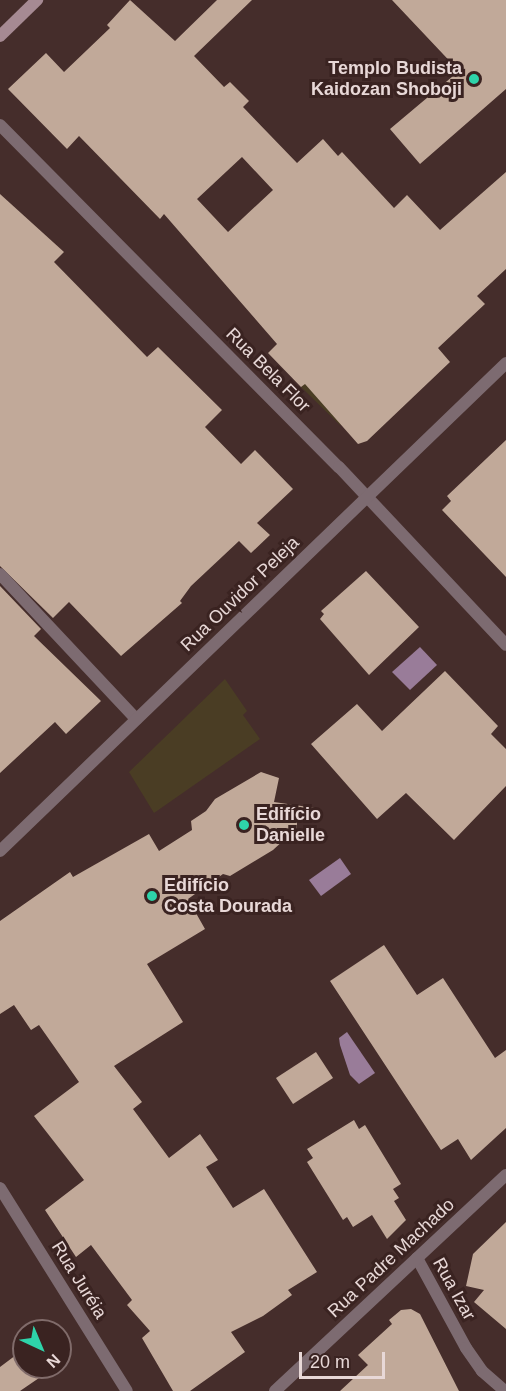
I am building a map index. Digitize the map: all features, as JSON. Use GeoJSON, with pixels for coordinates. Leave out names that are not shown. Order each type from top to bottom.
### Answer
{"type":"FeatureCollection","features":[{"type":"Feature","properties":{"kind":"street"},"geometry":{"type":"LineString","coordinates":[[0,36],[37,0]]}},
{"type":"Feature","properties":{"kind":"street","name":"Rua Bela Flor"},"geometry":{"type":"LineString","coordinates":[[0,125],[366,496],[506,645]]}},
{"type":"Feature","properties":{"kind":"street","name":"Rua Ouvidor Peleja"},"geometry":{"type":"LineString","coordinates":[[0,851],[506,363]]}},
{"type":"Feature","properties":{"kind":"street"},"geometry":{"type":"LineString","coordinates":[[0,574],[136,719]]}},
{"type":"Feature","properties":{"kind":"street","name":"Rua Padre Machado"},"geometry":{"type":"LineString","coordinates":[[275,1391],[506,1175]]}},
{"type":"Feature","properties":{"kind":"street","name":"Rua Juréia"},"geometry":{"type":"LineString","coordinates":[[0,1188],[127,1391]]}},
{"type":"Feature","properties":{"kind":"street","name":"Rua Izar"},"geometry":{"type":"LineString","coordinates":[[417,1258],[466,1348],[482,1371],[505,1391]]}},
{"type":"Feature","properties":{"kind":"shaded area"},"geometry":{"type":"Polygon","coordinates":[[[308,381],[354,412],[340,425],[301,387],[308,381]]]}},
{"type":"Feature","properties":{"kind":"shaded area"},"geometry":{"type":"Polygon","coordinates":[[[420,647],[437,665],[410,690],[392,672],[420,647]]]}},
{"type":"Feature","properties":{"kind":"shaded area"},"geometry":{"type":"Polygon","coordinates":[[[225,679],[247,711],[243,715],[260,739],[154,813],[129,772],[225,679]]]}},
{"type":"Feature","properties":{"kind":"shaded area"},"geometry":{"type":"Polygon","coordinates":[[[340,858],[351,874],[321,896],[309,880],[340,858]]]}},
{"type":"Feature","properties":{"kind":"shaded area"},"geometry":{"type":"Polygon","coordinates":[[[347,1032],[375,1073],[359,1084],[350,1075],[340,1045],[339,1038],[347,1032]]]}},
{"type":"Feature","properties":{"kind":"building"},"geometry":{"type":"Polygon","coordinates":[[[130,0],[175,41],[217,0],[252,0],[194,56],[224,87],[230,82],[249,101],[243,107],[297,163],[323,139],[338,156],[342,152],[394,208],[407,195],[440,230],[506,172],[506,269],[477,296],[485,304],[438,348],[450,362],[367,441],[358,444],[305,384],[301,387],[268,353],[277,344],[164,214],[160,219],[79,136],[67,149],[8,89],[46,53],[64,72],[110,28],[107,25],[130,0]],[[242,157],[197,199],[228,232],[273,190],[242,157]]]}},
{"type":"Feature","properties":{"kind":"building","name":"Templo Budista Kaidozan Shoboji"},"geometry":{"type":"Polygon","coordinates":[[[392,0],[506,0],[506,89],[420,164],[390,129],[459,71],[392,0]]]}},
{"type":"Feature","properties":{"kind":"building"},"geometry":{"type":"Polygon","coordinates":[[[0,194],[64,252],[54,262],[147,357],[158,347],[222,410],[205,427],[241,464],[255,450],[293,489],[257,523],[270,535],[251,553],[239,541],[191,586],[180,601],[182,603],[121,656],[69,602],[53,618],[0,566],[0,194]]]}},
{"type":"Feature","properties":{"kind":"building"},"geometry":{"type":"Polygon","coordinates":[[[506,440],[506,577],[442,510],[451,501],[447,496],[506,440]]]}},
{"type":"Feature","properties":{"kind":"building"},"geometry":{"type":"Polygon","coordinates":[[[366,571],[419,627],[369,675],[320,619],[324,614],[321,611],[366,571]]]}},
{"type":"Feature","properties":{"kind":"building"},"geometry":{"type":"Polygon","coordinates":[[[0,586],[41,629],[34,636],[101,701],[66,734],[55,722],[0,773],[0,586]]]}},
{"type":"Feature","properties":{"kind":"building"},"geometry":{"type":"Polygon","coordinates":[[[445,671],[498,726],[491,734],[506,749],[506,786],[454,840],[406,793],[377,819],[311,744],[357,704],[382,731],[445,671]]]}},
{"type":"Feature","properties":{"kind":"building"},"geometry":{"type":"Polygon","coordinates":[[[261,772],[279,778],[274,802],[315,808],[297,821],[297,828],[273,850],[230,876],[223,874],[188,899],[205,929],[147,964],[183,1022],[114,1066],[142,1102],[133,1109],[169,1158],[200,1134],[218,1160],[206,1167],[233,1208],[264,1189],[317,1272],[288,1290],[292,1295],[263,1316],[231,1332],[245,1352],[190,1391],[173,1391],[142,1338],[150,1331],[127,1305],[132,1300],[91,1245],[76,1257],[45,1210],[84,1180],[34,1116],[79,1082],[39,1025],[31,1030],[14,1005],[0,1014],[0,921],[70,872],[73,877],[149,834],[159,851],[192,830],[191,821],[206,811],[215,799],[261,772]]]}},
{"type":"Feature","properties":{"kind":"building"},"geometry":{"type":"Polygon","coordinates":[[[384,945],[417,995],[443,978],[495,1058],[506,1050],[506,1128],[471,1160],[458,1139],[441,1150],[330,981],[384,945]]]}},
{"type":"Feature","properties":{"kind":"building"},"geometry":{"type":"Polygon","coordinates":[[[316,1052],[333,1078],[293,1104],[276,1078],[316,1052]]]}},
{"type":"Feature","properties":{"kind":"building"},"geometry":{"type":"Polygon","coordinates":[[[354,1120],[359,1129],[365,1125],[401,1184],[393,1189],[399,1198],[394,1201],[406,1220],[387,1239],[372,1215],[353,1227],[347,1217],[343,1220],[307,1162],[313,1158],[307,1149],[354,1120]]]}},
{"type":"Feature","properties":{"kind":"building"},"geometry":{"type":"Polygon","coordinates":[[[506,1222],[506,1329],[474,1302],[484,1290],[466,1286],[473,1254],[506,1222]]]}},
{"type":"Feature","properties":{"kind":"building"},"geometry":{"type":"Polygon","coordinates":[[[411,1309],[420,1314],[459,1391],[340,1391],[368,1365],[358,1355],[392,1324],[389,1320],[401,1310],[411,1309]]]}},
{"type":"Feature","properties":{"kind":"building"},"geometry":{"type":"Polygon","coordinates":[[[12,1358],[12,1379],[38,1379],[20,1391],[0,1391],[0,1367],[12,1358]]]}},
{"type":"Feature","properties":{"kind":"place","name":"Templo Budista Kaidozan Shoboji"},"geometry":{"type":"Point","coordinates":[474,79]}},
{"type":"Feature","properties":{"kind":"place","name":"Edifício Danielle"},"geometry":{"type":"Point","coordinates":[244,825]}},
{"type":"Feature","properties":{"kind":"place","name":"Edifício Costa Dourada"},"geometry":{"type":"Point","coordinates":[152,896]}}]}
